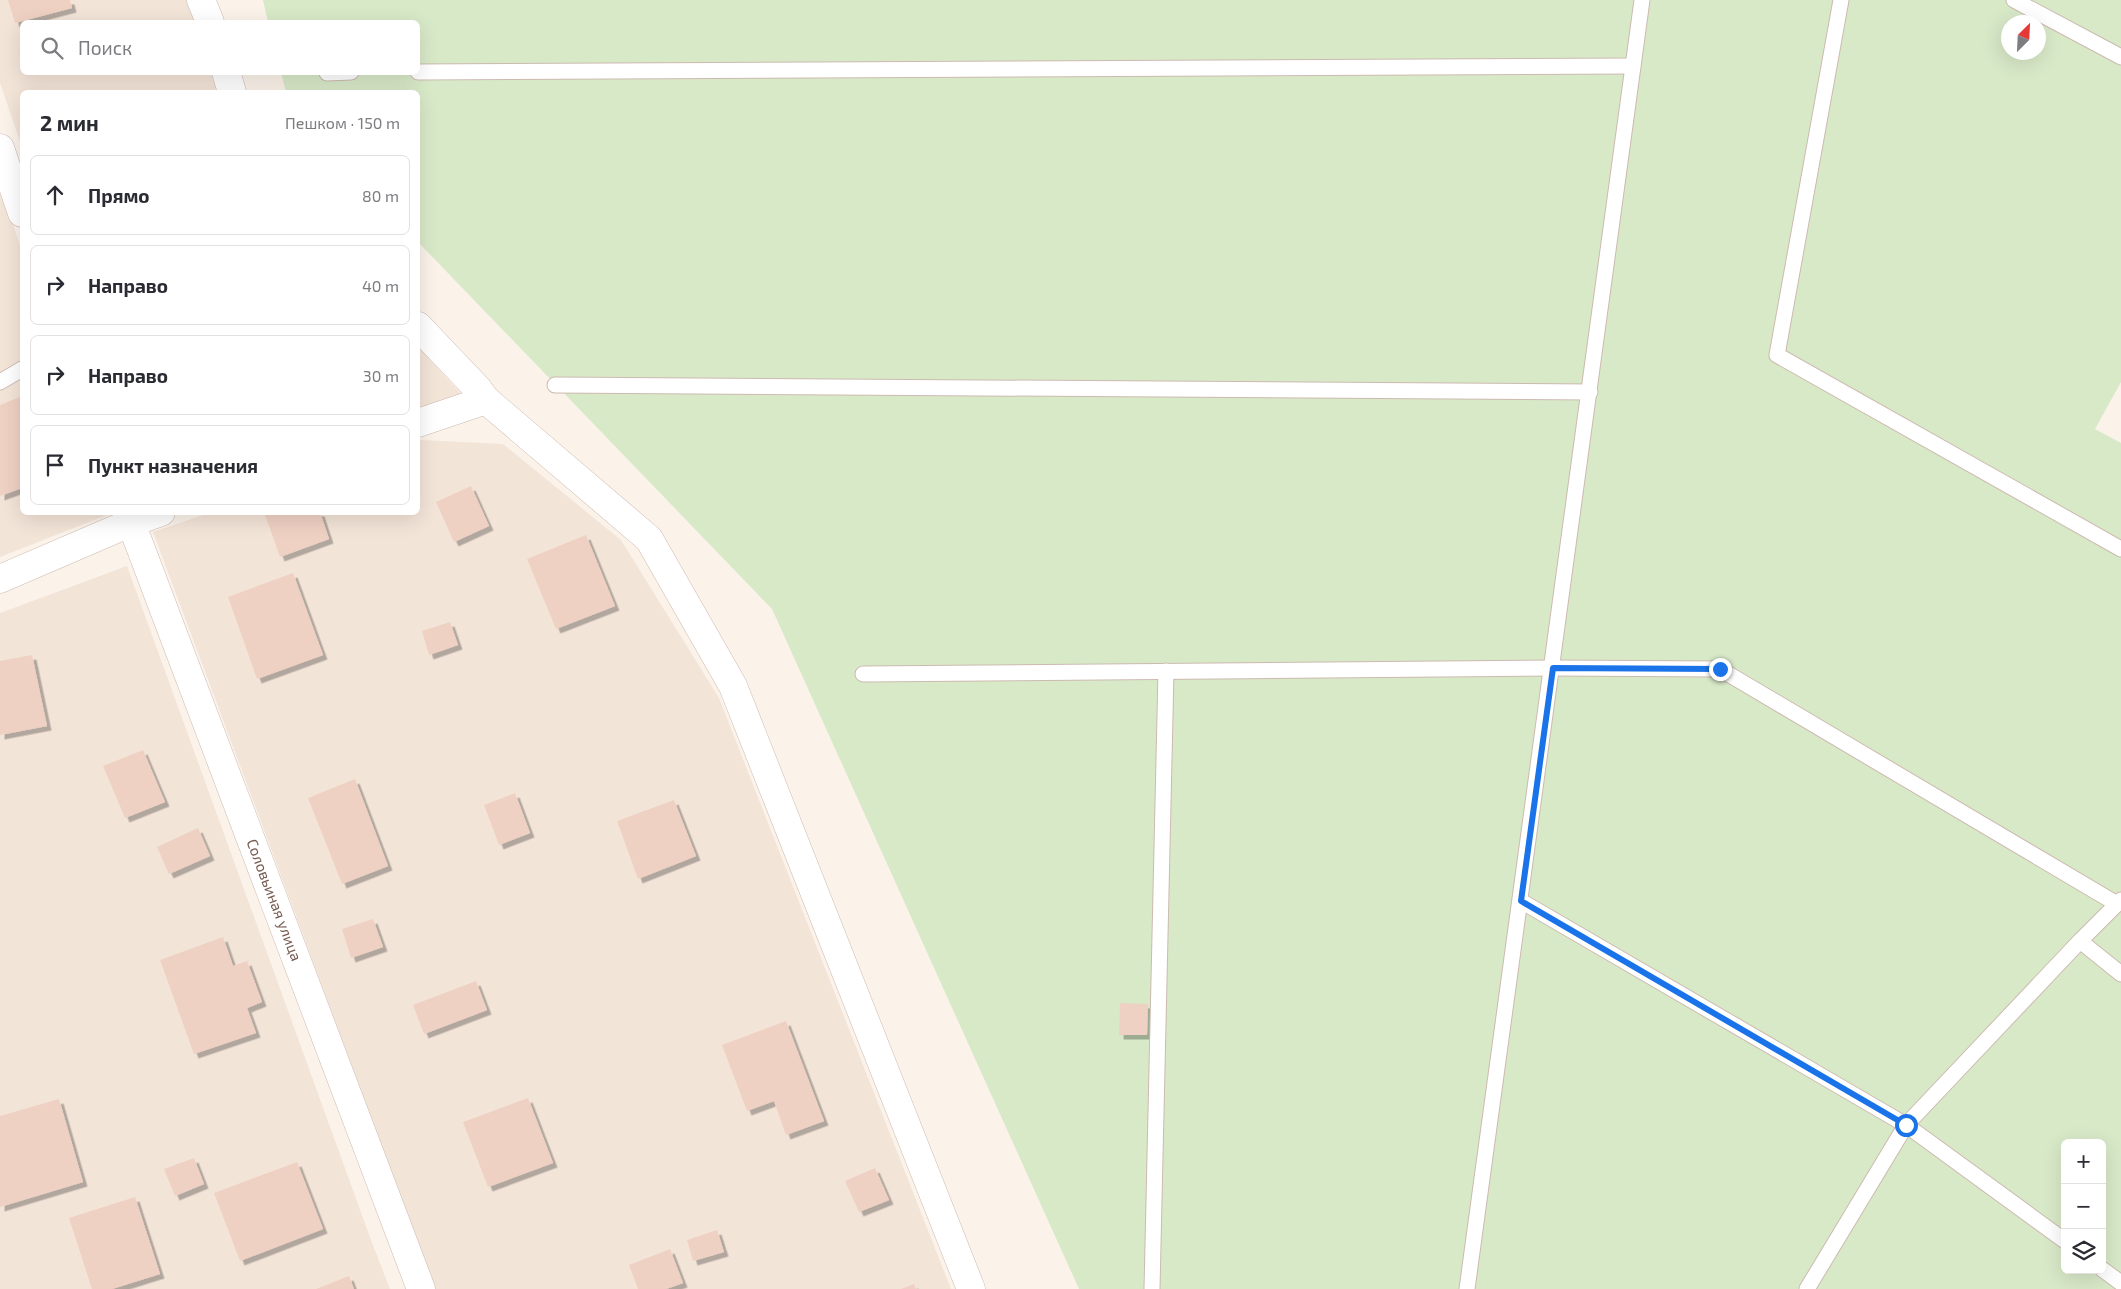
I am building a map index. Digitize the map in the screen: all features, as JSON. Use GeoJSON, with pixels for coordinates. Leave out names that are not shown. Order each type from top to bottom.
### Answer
{"type":"FeatureCollection","features":[{"type":"Feature","properties":{"kind":"street"},"geometry":{"type":"LineString","coordinates":[[201,0],[209,20]]}},
{"type":"Feature","properties":{"kind":"street"},"geometry":{"type":"LineString","coordinates":[[227,75],[231,90]]}},
{"type":"Feature","properties":{"kind":"street"},"geometry":{"type":"LineString","coordinates":[[0,148],[20,207]]}},
{"type":"Feature","properties":{"kind":"street"},"geometry":{"type":"LineString","coordinates":[[420,328],[486,400],[649,539],[733,686],[970,1289]]}},
{"type":"Feature","properties":{"kind":"street"},"geometry":{"type":"LineString","coordinates":[[420,422],[486,400]]}},
{"type":"Feature","properties":{"kind":"street"},"geometry":{"type":"LineString","coordinates":[[0,579],[128,518],[144,515]]}},
{"type":"Feature","properties":{"kind":"street","name":"Соловьиная улица"},"geometry":{"type":"LineString","coordinates":[[128,518],[421,1289]]}},
{"type":"Feature","properties":{"kind":"lane"},"geometry":{"type":"LineString","coordinates":[[1467,1289],[1553,668],[1642,0]]}},
{"type":"Feature","properties":{"kind":"lane"},"geometry":{"type":"LineString","coordinates":[[1841,0],[1777,355],[2121,549]]}},
{"type":"Feature","properties":{"kind":"lane"},"geometry":{"type":"LineString","coordinates":[[2014,0],[2121,57]]}},
{"type":"Feature","properties":{"kind":"lane"},"geometry":{"type":"LineString","coordinates":[[420,72],[1633,66]]}},
{"type":"Feature","properties":{"kind":"lane"},"geometry":{"type":"LineString","coordinates":[[0,382],[20,370]]}},
{"type":"Feature","properties":{"kind":"lane"},"geometry":{"type":"LineString","coordinates":[[556,385],[1590,392]]}},
{"type":"Feature","properties":{"kind":"lane"},"geometry":{"type":"LineString","coordinates":[[863,674],[1553,668],[1720,669],[2119,902],[1906,1125],[1807,1289]]}},
{"type":"Feature","properties":{"kind":"lane"},"geometry":{"type":"LineString","coordinates":[[1152,1289],[1166,671]]}},
{"type":"Feature","properties":{"kind":"lane"},"geometry":{"type":"LineString","coordinates":[[1521,901],[1906,1125],[2061,1239]]}},
{"type":"Feature","properties":{"kind":"lane"},"geometry":{"type":"LineString","coordinates":[[2080,941],[2121,974]]}},
{"type":"Feature","properties":{"kind":"lane"},"geometry":{"type":"LineString","coordinates":[[2106,1272],[2121,1283]]}},
{"type":"Feature","properties":{"kind":"shaded area"},"geometry":{"type":"Polygon","coordinates":[[[0,0],[188,0],[194,20],[20,20],[20,75],[212,75],[216,90],[20,90],[20,141],[0,83],[0,0]]]}},
{"type":"Feature","properties":{"kind":"shaded area"},"geometry":{"type":"Polygon","coordinates":[[[0,183],[20,246],[20,515],[107,515],[0,557],[0,183]]]}},
{"type":"Feature","properties":{"kind":"shaded area"},"geometry":{"type":"Polygon","coordinates":[[[420,349],[462,395],[420,408],[420,349]]]}},
{"type":"Feature","properties":{"kind":"shaded area"},"geometry":{"type":"Polygon","coordinates":[[[420,440],[503,444],[621,540],[719,698],[951,1289],[435,1289],[153,532],[203,515],[420,515],[420,440]]]}},
{"type":"Feature","properties":{"kind":"shaded area"},"geometry":{"type":"Polygon","coordinates":[[[127,566],[390,1289],[0,1289],[0,613],[127,566]]]}},
{"type":"Feature","properties":{"kind":"green space"},"geometry":{"type":"Polygon","coordinates":[[[263,0],[2121,0],[2121,382],[2095,429],[2121,443],[2121,1289],[1079,1289],[772,609],[420,244],[420,90],[285,90],[282,75],[420,75],[420,20],[268,20],[263,0]]]}},
{"type":"Feature","properties":{"kind":"building"},"geometry":{"type":"Polygon","coordinates":[[[8,0],[70,0],[72,8],[20,20],[15,23],[8,0]]]}},
{"type":"Feature","properties":{"kind":"building"},"geometry":{"type":"Polygon","coordinates":[[[20,397],[20,489],[0,496],[0,405],[20,397]]]}},
{"type":"Feature","properties":{"kind":"building"},"geometry":{"type":"Polygon","coordinates":[[[471,486],[489,526],[454,542],[436,502],[471,486]]]}},
{"type":"Feature","properties":{"kind":"building"},"geometry":{"type":"Polygon","coordinates":[[[265,515],[321,515],[329,539],[280,557],[265,515]]]}},
{"type":"Feature","properties":{"kind":"building"},"geometry":{"type":"Polygon","coordinates":[[[586,535],[615,606],[556,629],[527,559],[586,535]]]}},
{"type":"Feature","properties":{"kind":"building"},"geometry":{"type":"Polygon","coordinates":[[[293,573],[323,655],[257,679],[228,597],[293,573]]]}},
{"type":"Feature","properties":{"kind":"building"},"geometry":{"type":"Polygon","coordinates":[[[450,622],[458,645],[429,655],[422,631],[450,622]]]}},
{"type":"Feature","properties":{"kind":"building"},"geometry":{"type":"Polygon","coordinates":[[[32,655],[47,726],[0,735],[0,661],[32,655]]]}},
{"type":"Feature","properties":{"kind":"building"},"geometry":{"type":"Polygon","coordinates":[[[143,750],[165,802],[125,818],[103,766],[143,750]]]}},
{"type":"Feature","properties":{"kind":"building"},"geometry":{"type":"Polygon","coordinates":[[[355,779],[388,866],[342,884],[308,798],[355,779]]]}},
{"type":"Feature","properties":{"kind":"building"},"geometry":{"type":"Polygon","coordinates":[[[515,793],[530,833],[499,845],[484,805],[515,793]]]}},
{"type":"Feature","properties":{"kind":"building"},"geometry":{"type":"Polygon","coordinates":[[[674,800],[696,856],[638,879],[617,821],[674,800]]]}},
{"type":"Feature","properties":{"kind":"building"},"geometry":{"type":"Polygon","coordinates":[[[198,828],[210,856],[169,874],[157,847],[198,828]]]}},
{"type":"Feature","properties":{"kind":"building"},"geometry":{"type":"Polygon","coordinates":[[[373,919],[383,947],[351,958],[342,929],[373,919]]]}},
{"type":"Feature","properties":{"kind":"building"},"geometry":{"type":"Polygon","coordinates":[[[223,937],[233,966],[247,961],[262,1002],[247,1008],[256,1033],[194,1054],[160,960],[223,937]]]}},
{"type":"Feature","properties":{"kind":"building"},"geometry":{"type":"Polygon","coordinates":[[[476,981],[487,1010],[424,1034],[413,1005],[476,981]]]}},
{"type":"Feature","properties":{"kind":"building"},"geometry":{"type":"Polygon","coordinates":[[[1120,1003],[1148,1004],[1147,1035],[1119,1035],[1120,1003]]]}},
{"type":"Feature","properties":{"kind":"building"},"geometry":{"type":"Polygon","coordinates":[[[786,1021],[824,1121],[786,1135],[774,1101],[747,1111],[722,1045],[786,1021]]]}},
{"type":"Feature","properties":{"kind":"building"},"geometry":{"type":"Polygon","coordinates":[[[528,1098],[553,1163],[488,1187],[463,1122],[528,1098]]]}},
{"type":"Feature","properties":{"kind":"building"},"geometry":{"type":"Polygon","coordinates":[[[59,1099],[83,1182],[0,1207],[0,1116],[59,1099]]]}},
{"type":"Feature","properties":{"kind":"building"},"geometry":{"type":"Polygon","coordinates":[[[194,1158],[204,1184],[175,1196],[164,1169],[194,1158]]]}},
{"type":"Feature","properties":{"kind":"building"},"geometry":{"type":"Polygon","coordinates":[[[297,1162],[323,1229],[240,1261],[214,1193],[297,1162]]]}},
{"type":"Feature","properties":{"kind":"building"},"geometry":{"type":"Polygon","coordinates":[[[875,1168],[889,1200],[859,1212],[845,1181],[875,1168]]]}},
{"type":"Feature","properties":{"kind":"building"},"geometry":{"type":"Polygon","coordinates":[[[135,1197],[160,1274],[112,1289],[92,1289],[69,1218],[135,1197]]]}},
{"type":"Feature","properties":{"kind":"building"},"geometry":{"type":"Polygon","coordinates":[[[717,1230],[724,1252],[693,1261],[687,1240],[717,1230]]]}},
{"type":"Feature","properties":{"kind":"building"},"geometry":{"type":"Polygon","coordinates":[[[670,1249],[683,1283],[666,1289],[638,1289],[629,1265],[670,1249]]]}},
{"type":"Feature","properties":{"kind":"building"},"geometry":{"type":"Polygon","coordinates":[[[349,1276],[354,1289],[316,1289],[349,1276]]]}},
{"type":"Feature","properties":{"kind":"building"},"geometry":{"type":"Polygon","coordinates":[[[914,1284],[916,1289],[901,1289],[914,1284]]]}},
{"type":"Feature","properties":{"kind":"route"},"geometry":{"type":"LineString","coordinates":[[1720,669],[1553,668],[1521,901],[1906,1125]]}}]}
